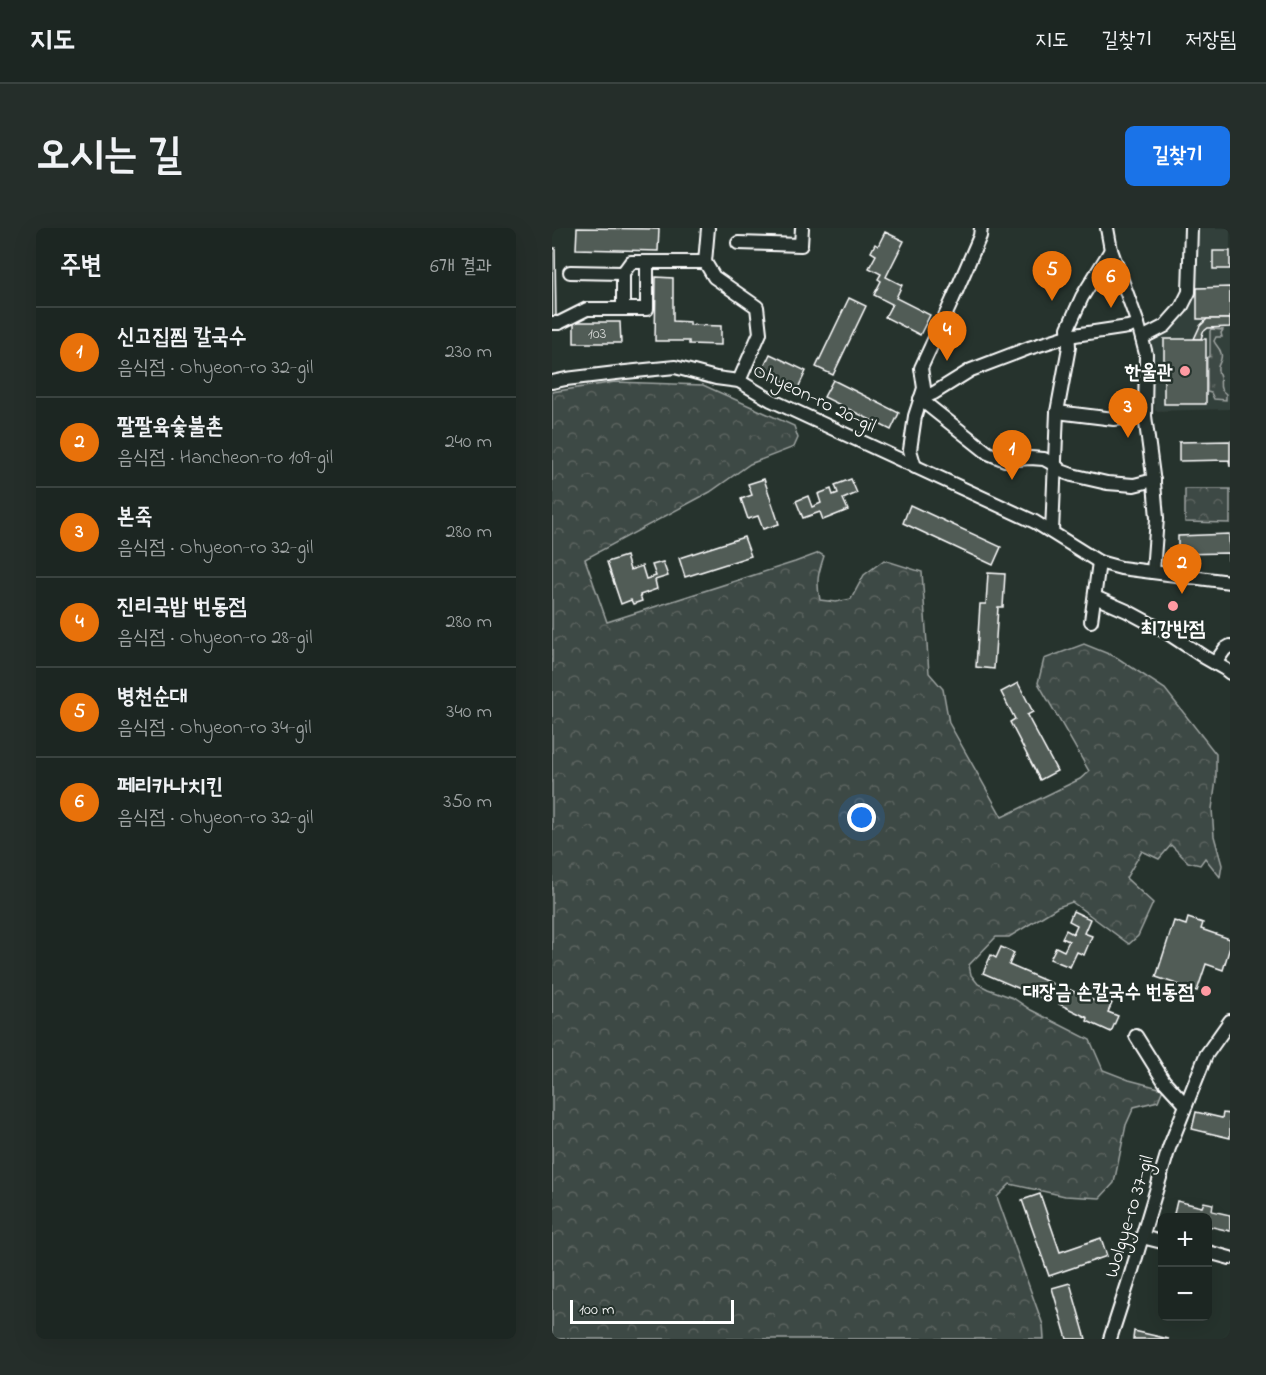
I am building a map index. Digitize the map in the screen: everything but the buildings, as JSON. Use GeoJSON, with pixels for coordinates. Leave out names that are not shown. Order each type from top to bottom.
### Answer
{"type":"FeatureCollection","features":[{"type":"Feature","properties":{"kind":"street"},"geometry":{"type":"LineString","coordinates":[[708,228],[705,262],[714,277],[757,307],[760,333],[739,381]]}},
{"type":"Feature","properties":{"kind":"street"},"geometry":{"type":"LineString","coordinates":[[738,243],[801,244],[802,228]]}},
{"type":"Feature","properties":{"kind":"street"},"geometry":{"type":"LineString","coordinates":[[915,467],[910,450],[915,416],[924,388],[921,368],[980,236],[981,228]]}},
{"type":"Feature","properties":{"kind":"street"},"geometry":{"type":"LineString","coordinates":[[1107,228],[1111,250],[1138,324],[1146,354],[1145,416],[1154,480],[1156,518],[1153,572]]}},
{"type":"Feature","properties":{"kind":"street"},"geometry":{"type":"LineString","coordinates":[[1142,338],[1165,326],[1181,308],[1189,292],[1191,228]]}},
{"type":"Feature","properties":{"kind":"street"},"geometry":{"type":"LineString","coordinates":[[1052,532],[1058,412],[1069,346],[1068,328],[1082,297],[1111,250]]}},
{"type":"Feature","properties":{"kind":"street"},"geometry":{"type":"LineString","coordinates":[[623,309],[622,273],[631,262],[705,262]]}},
{"type":"Feature","properties":{"kind":"street"},"geometry":{"type":"LineString","coordinates":[[552,323],[559,323],[587,309],[646,309],[646,262]]}},
{"type":"Feature","properties":{"kind":"street"},"geometry":{"type":"LineString","coordinates":[[570,272],[622,273]]}},
{"type":"Feature","properties":{"kind":"street"},"geometry":{"type":"LineString","coordinates":[[920,399],[971,370],[1029,348],[1068,336],[1138,324]]}},
{"type":"Feature","properties":{"kind":"street","name":"Ohyeon-ro 20-gil"},"geometry":{"type":"LineString","coordinates":[[552,382],[675,367],[716,378],[739,381],[771,400],[1035,522],[1099,562],[1121,568],[1230,582]]}},
{"type":"Feature","properties":{"kind":"street"},"geometry":{"type":"LineString","coordinates":[[920,399],[988,453],[1005,460],[1044,459],[1056,465],[1061,471],[1107,483],[1134,485],[1154,480]]}},
{"type":"Feature","properties":{"kind":"street"},"geometry":{"type":"LineString","coordinates":[[1058,412],[1114,419],[1145,416]]}},
{"type":"Feature","properties":{"kind":"street"},"geometry":{"type":"LineString","coordinates":[[1091,621],[1099,562]]}},
{"type":"Feature","properties":{"kind":"street"},"geometry":{"type":"LineString","coordinates":[[1095,597],[1166,632],[1230,673]]}},
{"type":"Feature","properties":{"kind":"street"},"geometry":{"type":"LineString","coordinates":[[1215,663],[1223,651],[1230,646]]}},
{"type":"Feature","properties":{"kind":"street","name":"Wolgye-ro 37-gil"},"geometry":{"type":"LineString","coordinates":[[1110,1339],[1169,1148],[1206,1055],[1230,1021]]}},
{"type":"Feature","properties":{"kind":"street"},"geometry":{"type":"LineString","coordinates":[[1136,1036],[1164,1081],[1186,1105]]}},
{"type":"Feature","properties":{"kind":"street"},"geometry":{"type":"LineString","coordinates":[[1142,1237],[1158,1241]]}},
{"type":"Feature","properties":{"kind":"street"},"geometry":{"type":"LineString","coordinates":[[1212,1253],[1230,1258]]}},
{"type":"Feature","properties":{"kind":"shaded area"},"geometry":{"type":"Polygon","coordinates":[[[1198,228],[1230,228],[1230,409],[1155,411],[1151,343],[1170,329],[1188,307],[1197,285],[1198,228]]]}},
{"type":"Feature","properties":{"kind":"green space"},"geometry":{"type":"Polygon","coordinates":[[[1211,329],[1223,330],[1222,337],[1216,337],[1214,341],[1220,350],[1221,359],[1218,370],[1226,400],[1214,399],[1211,393],[1207,392],[1207,358],[1210,356],[1211,329]]]}},
{"type":"Feature","properties":{"kind":"green space"},"geometry":{"type":"Polygon","coordinates":[[[615,382],[703,385],[794,426],[798,438],[794,447],[750,464],[710,492],[585,559],[607,622],[819,553],[824,556],[818,578],[820,600],[836,602],[851,599],[864,575],[884,560],[922,572],[929,673],[943,689],[949,723],[1002,817],[1080,779],[1089,771],[1038,683],[1044,659],[1084,644],[1116,657],[1165,689],[1216,754],[1216,780],[1212,809],[1214,836],[1222,865],[1220,877],[1205,858],[1200,865],[1188,862],[1171,845],[1159,859],[1142,851],[1126,878],[1153,903],[1138,936],[1129,944],[1072,902],[1058,907],[1009,937],[996,937],[969,965],[971,975],[978,984],[1013,998],[1031,1010],[1090,1040],[1103,1070],[1163,1089],[1158,1101],[1134,1107],[1126,1125],[1114,1183],[1100,1198],[1065,1196],[1010,1184],[997,1197],[1043,1325],[1044,1339],[552,1339],[552,392],[615,382]]]}},
{"type":"Feature","properties":{"kind":"green space"},"geometry":{"type":"Polygon","coordinates":[[[1185,489],[1230,489],[1230,523],[1185,522],[1185,489]]]}},
{"type":"Feature","properties":{"kind":"place","name":"병천순대"},"geometry":{"type":"Point","coordinates":[1052,301]}},
{"type":"Feature","properties":{"kind":"place","name":"페리카나치킨"},"geometry":{"type":"Point","coordinates":[1111,308]}},
{"type":"Feature","properties":{"kind":"place","name":"진리국밥 번동점"},"geometry":{"type":"Point","coordinates":[947,361]}},
{"type":"Feature","properties":{"kind":"place","name":"한울관"},"geometry":{"type":"Point","coordinates":[1185,371]}},
{"type":"Feature","properties":{"kind":"place","name":"본죽"},"geometry":{"type":"Point","coordinates":[1128,438]}},
{"type":"Feature","properties":{"kind":"place","name":"신고집찜 칼국수"},"geometry":{"type":"Point","coordinates":[1012,480]}},
{"type":"Feature","properties":{"kind":"place","name":"팔팔육숯불촌"},"geometry":{"type":"Point","coordinates":[1182,594]}},
{"type":"Feature","properties":{"kind":"place","name":"최강반점"},"geometry":{"type":"Point","coordinates":[1173,606]}},
{"type":"Feature","properties":{"kind":"place","name":"대장금 손칼국수 번동점"},"geometry":{"type":"Point","coordinates":[1206,991]}}]}
